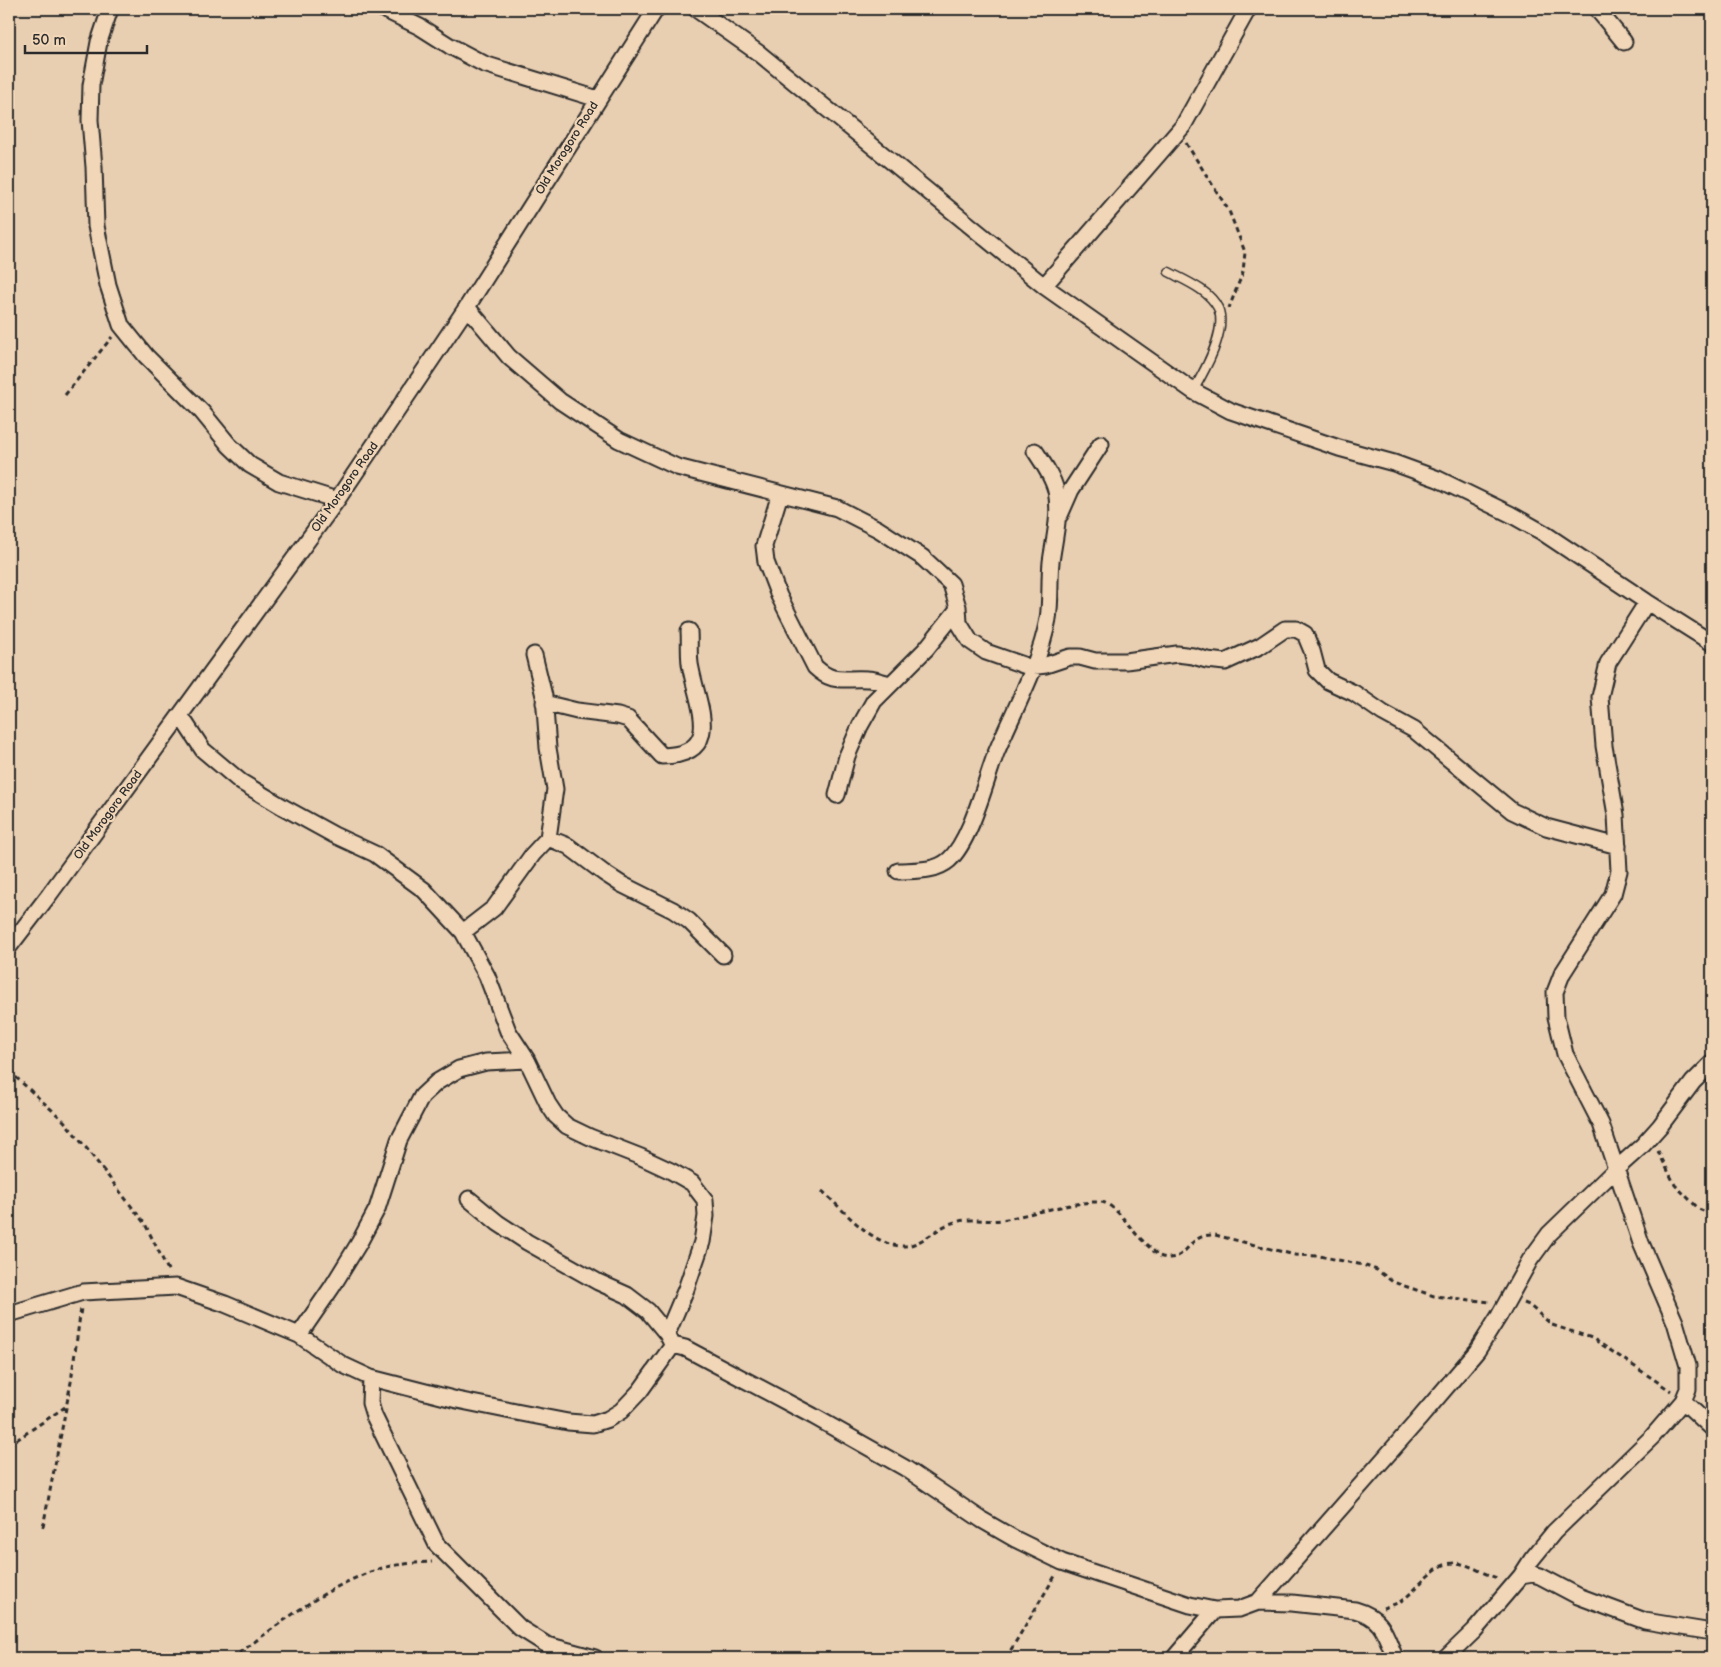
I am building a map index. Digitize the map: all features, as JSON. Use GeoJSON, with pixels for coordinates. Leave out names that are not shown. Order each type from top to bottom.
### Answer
{"type":"FeatureCollection","features":[{"type":"Feature","properties":{"kind":"street"},"geometry":{"type":"LineString","coordinates":[[110,9],[99,42],[92,85],[90,120],[96,226],[108,285],[121,324],[146,356],[202,412],[229,445],[250,465],[279,482],[337,500]]}},
{"type":"Feature","properties":{"kind":"street"},"geometry":{"type":"LineString","coordinates":[[383,9],[420,27],[484,64],[598,99]]}},
{"type":"Feature","properties":{"kind":"street","name":"Old Morogoro Road"},"geometry":{"type":"LineString","coordinates":[[9,947],[337,500],[467,307],[656,9]]}},
{"type":"Feature","properties":{"kind":"street"},"geometry":{"type":"LineString","coordinates":[[696,9],[767,60],[1044,286],[1193,391],[1231,411],[1438,479],[1510,514],[1542,532],[1712,643]]}},
{"type":"Feature","properties":{"kind":"street"},"geometry":{"type":"LineString","coordinates":[[1044,286],[1184,126],[1248,9]]}},
{"type":"Feature","properties":{"kind":"street"},"geometry":{"type":"LineString","coordinates":[[1597,9],[1624,42]]}},
{"type":"Feature","properties":{"kind":"street"},"geometry":{"type":"LineString","coordinates":[[467,307],[516,363],[560,401],[619,440],[677,467],[837,508],[878,529],[922,557],[951,584],[958,609],[959,623],[970,641],[986,652],[1029,667],[1046,665],[1070,657],[1080,657],[1095,661],[1126,661],[1177,654],[1225,662],[1260,646],[1285,629],[1296,629],[1305,634],[1317,670],[1328,681],[1354,693],[1383,713],[1414,730],[1512,811],[1546,827],[1618,846]]}},
{"type":"Feature","properties":{"kind":"street"},"geometry":{"type":"LineString","coordinates":[[1057,524],[1071,490],[1101,444]]}},
{"type":"Feature","properties":{"kind":"street"},"geometry":{"type":"LineString","coordinates":[[898,871],[937,868],[958,849],[974,816],[997,753],[1036,666],[1048,619],[1051,565],[1057,524],[1056,491],[1053,480],[1035,451]]}},
{"type":"Feature","properties":{"kind":"street"},"geometry":{"type":"LineString","coordinates":[[780,494],[764,546],[766,562],[779,596],[815,667],[828,677],[836,679],[869,679],[891,684]]}},
{"type":"Feature","properties":{"kind":"street"},"geometry":{"type":"LineString","coordinates":[[1446,1658],[1474,1631],[1521,1576],[1554,1532],[1652,1437],[1683,1401],[1688,1389],[1688,1366],[1675,1322],[1641,1244],[1601,1124],[1565,1054],[1556,1018],[1555,992],[1562,974],[1613,894],[1619,871],[1616,815],[1604,746],[1600,697],[1608,663],[1647,602]]}},
{"type":"Feature","properties":{"kind":"street"},"geometry":{"type":"LineString","coordinates":[[837,795],[847,756],[860,726],[874,701],[926,649],[958,609]]}},
{"type":"Feature","properties":{"kind":"street"},"geometry":{"type":"LineString","coordinates":[[544,703],[577,712],[618,716],[628,719],[662,756],[686,752],[696,747],[699,742],[702,720],[700,698],[690,666],[689,631]]}},
{"type":"Feature","properties":{"kind":"street"},"geometry":{"type":"LineString","coordinates":[[463,932],[494,908],[533,854],[548,838],[555,789],[548,748],[544,703],[534,655]]}},
{"type":"Feature","properties":{"kind":"street"},"geometry":{"type":"LineString","coordinates":[[9,1314],[83,1292],[176,1287],[225,1304],[299,1335],[343,1365],[371,1378],[457,1400],[568,1422],[593,1424],[608,1419],[621,1411],[640,1391],[670,1340],[702,1242],[706,1216],[705,1200],[692,1183],[671,1170],[567,1126],[556,1116],[548,1104],[527,1060],[508,1031],[487,976],[463,932],[424,890],[375,854],[334,835],[241,782],[203,750],[180,715]]}},
{"type":"Feature","properties":{"kind":"street"},"geometry":{"type":"LineString","coordinates":[[548,838],[568,846],[621,884],[674,910],[689,921],[723,954]]}},
{"type":"Feature","properties":{"kind":"street"},"geometry":{"type":"LineString","coordinates":[[299,1335],[336,1280],[376,1209],[399,1140],[422,1096],[436,1082],[459,1069],[486,1062],[527,1060]]}},
{"type":"Feature","properties":{"kind":"street"},"geometry":{"type":"LineString","coordinates":[[1258,1602],[1419,1420],[1477,1351],[1530,1260],[1549,1234],[1643,1145],[1660,1126],[1693,1082],[1712,1063]]}},
{"type":"Feature","properties":{"kind":"street"},"geometry":{"type":"LineString","coordinates":[[469,1199],[498,1223],[527,1242],[598,1282],[627,1295],[648,1312],[670,1340],[813,1416],[904,1468],[982,1520],[1015,1539],[1062,1562],[1190,1605],[1215,1610],[1239,1609],[1258,1602],[1292,1603],[1363,1612],[1376,1619],[1384,1630],[1395,1658]]}},
{"type":"Feature","properties":{"kind":"street"},"geometry":{"type":"LineString","coordinates":[[371,1378],[370,1403],[374,1416],[436,1545],[520,1628],[547,1645],[595,1658]]}},
{"type":"Feature","properties":{"kind":"street"},"geometry":{"type":"LineString","coordinates":[[1683,1401],[1712,1428]]}},
{"type":"Feature","properties":{"kind":"street"},"geometry":{"type":"LineString","coordinates":[[1521,1576],[1533,1574],[1540,1576],[1578,1596],[1646,1620],[1712,1632]]}},
{"type":"Feature","properties":{"kind":"street"},"geometry":{"type":"LineString","coordinates":[[1174,1658],[1215,1610]]}},
{"type":"Feature","properties":{"kind":"lane"},"geometry":{"type":"LineString","coordinates":[[1169,272],[1198,287],[1211,299],[1218,309],[1220,318],[1217,341],[1209,364],[1193,391]]}},
{"type":"Feature","properties":{"kind":"path"},"geometry":{"type":"LineString","coordinates":[[1179,132],[1229,211],[1245,252],[1243,272],[1227,315]]}},
{"type":"Feature","properties":{"kind":"path"},"geometry":{"type":"LineString","coordinates":[[65,395],[121,324]]}},
{"type":"Feature","properties":{"kind":"path"},"geometry":{"type":"LineString","coordinates":[[9,1071],[64,1121],[119,1190],[144,1224],[176,1287]]}},
{"type":"Feature","properties":{"kind":"path"},"geometry":{"type":"LineString","coordinates":[[1643,1145],[1660,1152],[1668,1172],[1676,1185],[1699,1209],[1712,1215]]}},
{"type":"Feature","properties":{"kind":"path"},"geometry":{"type":"LineString","coordinates":[[822,1191],[855,1224],[870,1234],[901,1246],[913,1245],[942,1226],[957,1221],[977,1219],[998,1220],[1068,1205],[1101,1202],[1113,1209],[1159,1256],[1168,1259],[1182,1254],[1196,1239],[1206,1234],[1215,1235],[1295,1255],[1319,1256],[1363,1265],[1377,1270],[1393,1282],[1434,1296],[1478,1302],[1522,1302],[1529,1305],[1552,1325],[1592,1338],[1659,1382],[1683,1401]]}},
{"type":"Feature","properties":{"kind":"path"},"geometry":{"type":"LineString","coordinates":[[43,1527],[76,1347],[83,1292]]}},
{"type":"Feature","properties":{"kind":"path"},"geometry":{"type":"LineString","coordinates":[[9,1445],[65,1406]]}},
{"type":"Feature","properties":{"kind":"path"},"geometry":{"type":"LineString","coordinates":[[232,1658],[331,1589],[380,1568],[453,1561]]}},
{"type":"Feature","properties":{"kind":"path"},"geometry":{"type":"LineString","coordinates":[[1006,1658],[1030,1620],[1062,1562]]}},
{"type":"Feature","properties":{"kind":"path"},"geometry":{"type":"LineString","coordinates":[[1363,1612],[1388,1606],[1402,1600],[1441,1567],[1450,1563],[1463,1564],[1486,1576],[1503,1580],[1521,1576]]}}]}
